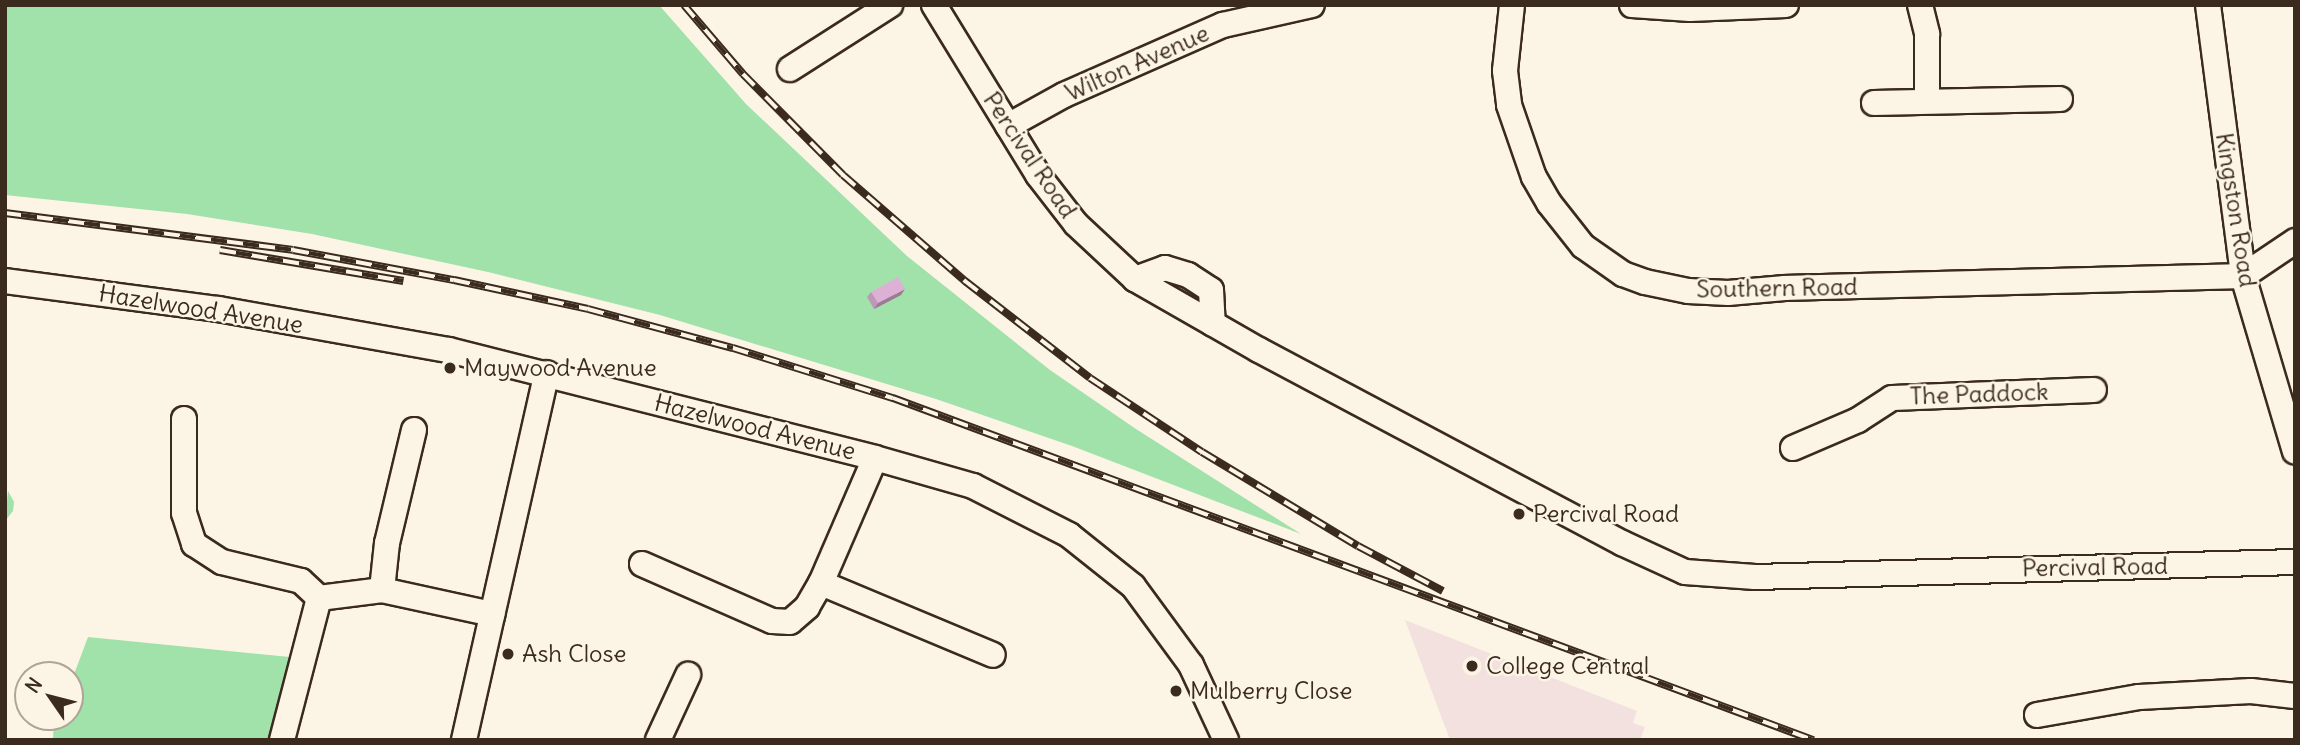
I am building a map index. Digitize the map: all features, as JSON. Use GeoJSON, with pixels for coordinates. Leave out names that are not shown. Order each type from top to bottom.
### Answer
{"type":"FeatureCollection","features":[{"type":"Feature","properties":{"kind":"street"},"geometry":{"type":"LineString","coordinates":[[790,69],[890,5]]}},
{"type":"Feature","properties":{"kind":"street","name":"Percival Road"},"geometry":{"type":"LineString","coordinates":[[934,5],[1038,175],[1076,224],[1135,279],[1213,324],[1610,536],[1685,572],[1755,577],[2295,562]]}},
{"type":"Feature","properties":{"kind":"street","name":"Wilton Avenue"},"geometry":{"type":"LineString","coordinates":[[1008,126],[1219,15],[1312,5]]}},
{"type":"Feature","properties":{"kind":"street","name":"Southern Road"},"geometry":{"type":"LineString","coordinates":[[1511,5],[1505,71],[1509,106],[1534,177],[1549,203],[1583,246],[1623,274],[1688,291],[1728,293],[1785,288],[2243,276]]}},
{"type":"Feature","properties":{"kind":"street"},"geometry":{"type":"LineString","coordinates":[[1632,5],[1786,5]]}},
{"type":"Feature","properties":{"kind":"street"},"geometry":{"type":"LineString","coordinates":[[1920,5],[1927,34],[1927,101]]}},
{"type":"Feature","properties":{"kind":"street","name":"Kingston Road"},"geometry":{"type":"LineString","coordinates":[[2208,5],[2243,276],[2295,451]]}},
{"type":"Feature","properties":{"kind":"street"},"geometry":{"type":"LineString","coordinates":[[1874,103],[2060,99]]}},
{"type":"Feature","properties":{"kind":"street"},"geometry":{"type":"LineString","coordinates":[[2243,276],[2295,241]]}},
{"type":"Feature","properties":{"kind":"street","name":"Hazelwood Avenue"},"geometry":{"type":"LineString","coordinates":[[5,281],[218,309],[449,350],[875,458],[973,486],[1069,535],[1133,586],[1191,665],[1226,740]]}},
{"type":"Feature","properties":{"kind":"street"},"geometry":{"type":"LineString","coordinates":[[464,740],[547,373]]}},
{"type":"Feature","properties":{"kind":"street","name":"The Paddock"},"geometry":{"type":"LineString","coordinates":[[1793,448],[1857,420],[1892,398],[2094,390]]}},
{"type":"Feature","properties":{"kind":"street"},"geometry":{"type":"LineString","coordinates":[[184,419],[184,513],[194,544],[222,562],[301,581],[319,598]]}},
{"type":"Feature","properties":{"kind":"street"},"geometry":{"type":"LineString","coordinates":[[382,590],[387,543],[414,430]]}},
{"type":"Feature","properties":{"kind":"street"},"geometry":{"type":"LineString","coordinates":[[642,564],[772,621],[790,622],[807,607],[821,583],[875,458]]}},
{"type":"Feature","properties":{"kind":"street"},"geometry":{"type":"LineString","coordinates":[[821,583],[993,655]]}},
{"type":"Feature","properties":{"kind":"street"},"geometry":{"type":"LineString","coordinates":[[319,598],[382,590],[492,614]]}},
{"type":"Feature","properties":{"kind":"street"},"geometry":{"type":"LineString","coordinates":[[282,740],[319,598]]}},
{"type":"Feature","properties":{"kind":"street"},"geometry":{"type":"LineString","coordinates":[[658,740],[688,675]]}},
{"type":"Feature","properties":{"kind":"street"},"geometry":{"type":"LineString","coordinates":[[2038,715],[2139,697],[2251,691],[2295,696]]}},
{"type":"Feature","properties":{"kind":"shaded area","name":"College Central"},"geometry":{"type":"Polygon","coordinates":[[[1405,620],[1637,711],[1633,723],[1645,727],[1640,740],[1450,740],[1405,620]]]}},
{"type":"Feature","properties":{"kind":"green space"},"geometry":{"type":"Polygon","coordinates":[[[5,5],[659,5],[746,104],[907,256],[1050,370],[1136,429],[1301,534],[1072,446],[936,399],[660,315],[488,272],[312,234],[187,214],[5,195],[5,5]]]}},
{"type":"Feature","properties":{"kind":"green space"},"geometry":{"type":"Polygon","coordinates":[[[8,491],[14,502],[13,511],[5,521],[8,491]]]}},
{"type":"Feature","properties":{"kind":"green space"},"geometry":{"type":"Polygon","coordinates":[[[88,637],[290,657],[276,740],[53,740],[53,731],[84,731],[84,661],[79,661],[88,637]]]}},
{"type":"Feature","properties":{"kind":"building"},"geometry":{"type":"Polygon","coordinates":[[[898,277],[905,289],[878,303],[871,292],[898,277]]]}},
{"type":"Feature","properties":{"kind":"railway"},"geometry":{"type":"LineString","coordinates":[[684,5],[743,74],[843,175],[965,281],[1090,378],[1202,452],[1358,546],[1443,591]]}},
{"type":"Feature","properties":{"kind":"railway"},"geometry":{"type":"LineString","coordinates":[[5,213],[293,250],[454,280],[588,309],[733,348],[893,398],[1813,740]]}},
{"type":"Feature","properties":{"kind":"railway"},"geometry":{"type":"LineString","coordinates":[[220,250],[403,281]]}},
{"type":"Feature","properties":{"kind":"place","name":"Maywood Avenue"},"geometry":{"type":"Point","coordinates":[450,368]}},
{"type":"Feature","properties":{"kind":"place","name":"Percival Road"},"geometry":{"type":"Point","coordinates":[1519,514]}},
{"type":"Feature","properties":{"kind":"place","name":"Ash Close"},"geometry":{"type":"Point","coordinates":[508,654]}},
{"type":"Feature","properties":{"kind":"place","name":"College Central"},"geometry":{"type":"Point","coordinates":[1472,666]}},
{"type":"Feature","properties":{"kind":"place","name":"Mulberry Close"},"geometry":{"type":"Point","coordinates":[1176,691]}}]}
